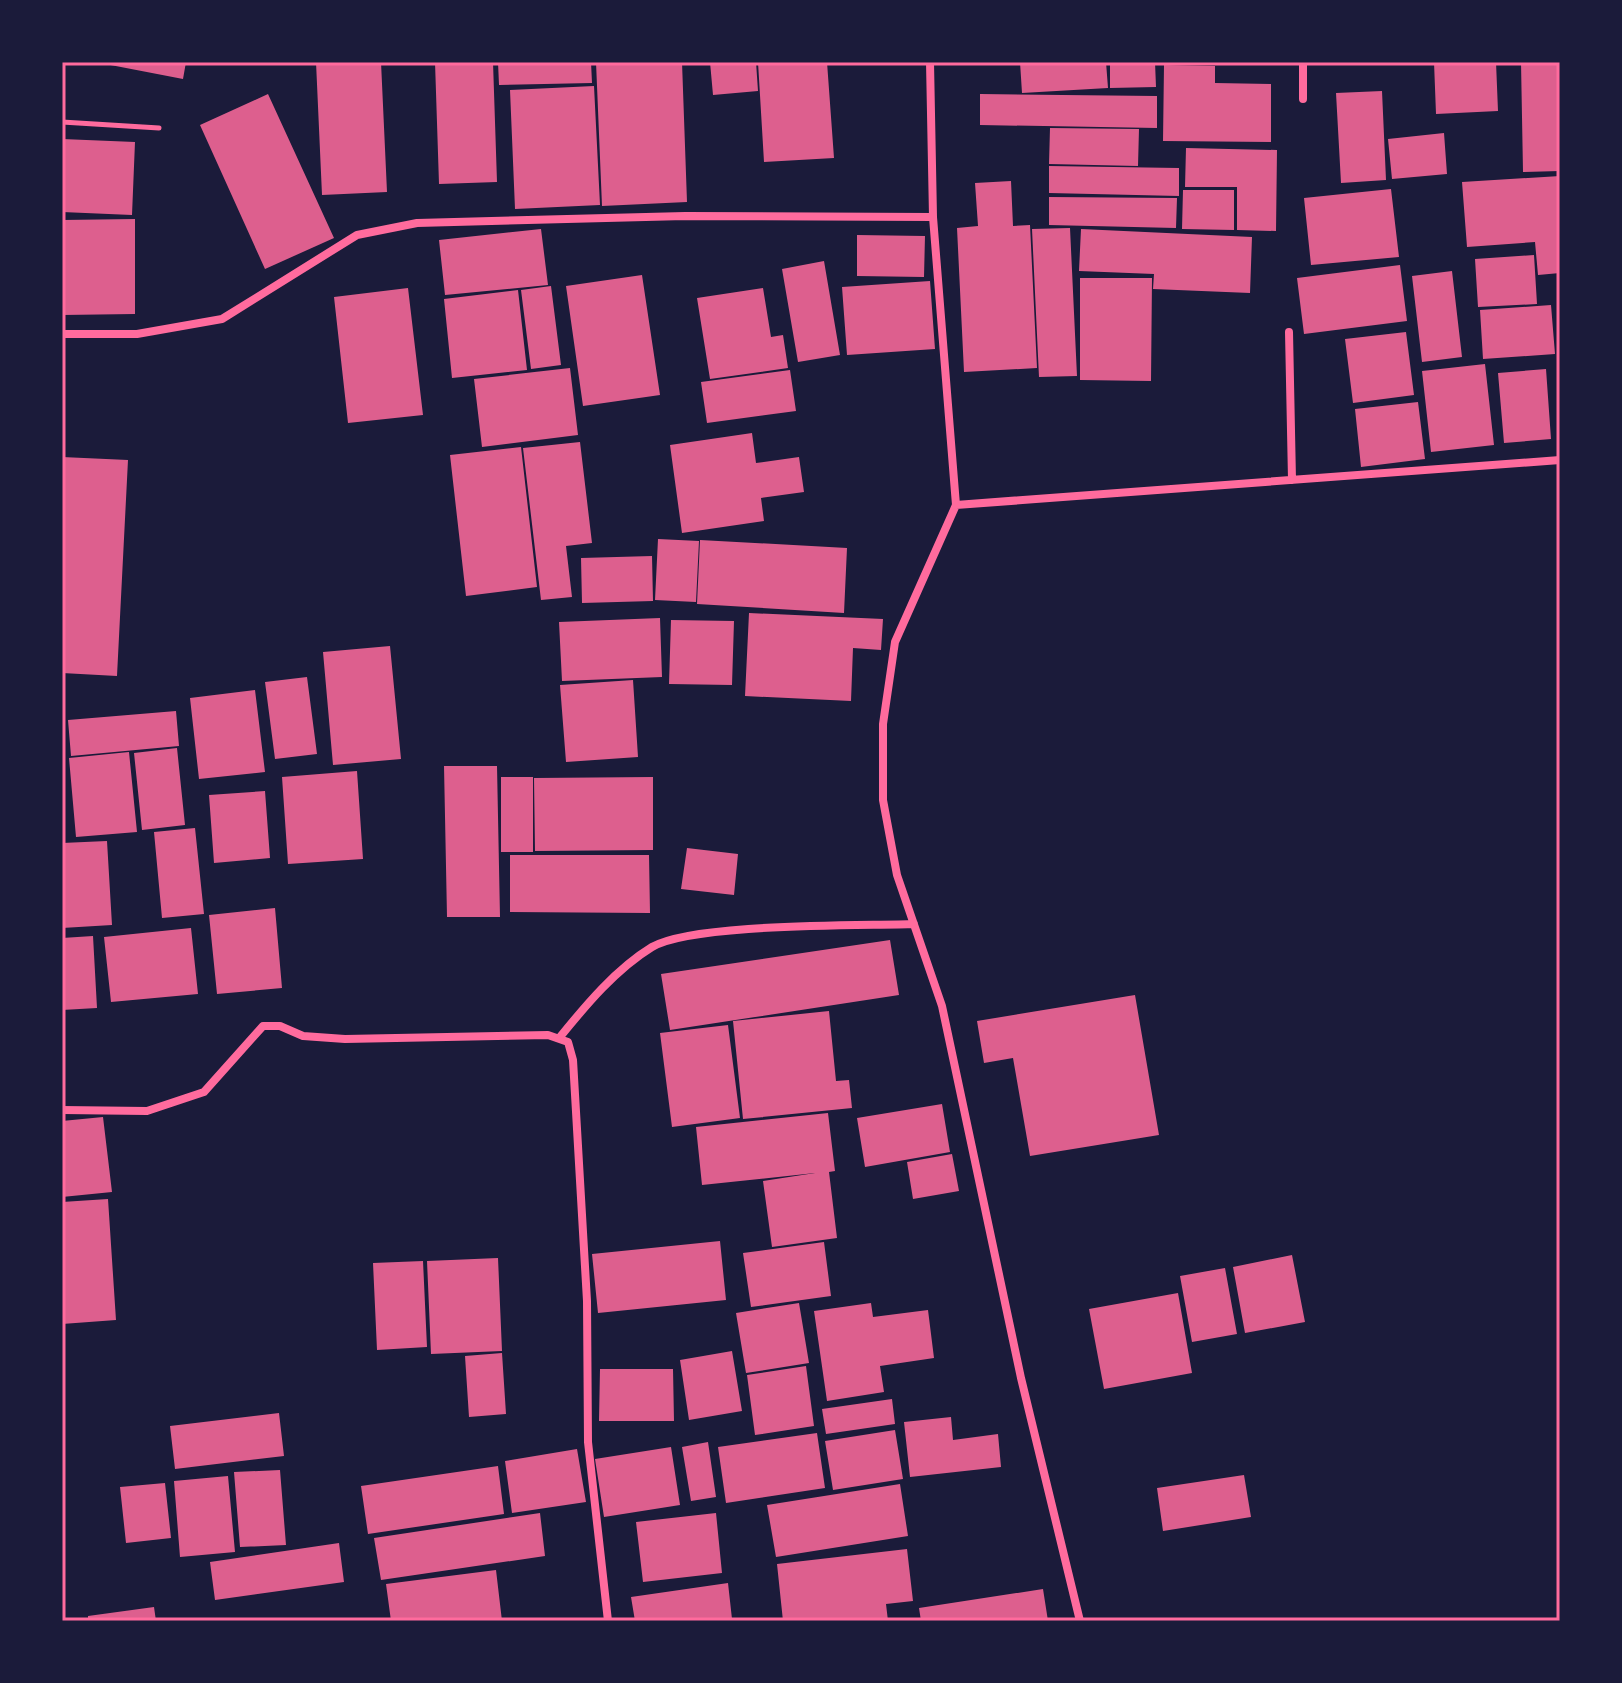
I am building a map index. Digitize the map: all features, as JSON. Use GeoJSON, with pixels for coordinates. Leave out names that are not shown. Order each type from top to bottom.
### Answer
{"type":"FeatureCollection","features":[{"type":"Feature","properties":{"kind":"street"},"geometry":{"type":"LineString","coordinates":[[930,62],[933,217],[956,505],[895,642],[883,724],[883,800],[897,875],[942,1006],[1021,1378],[1080,1621]]}},
{"type":"Feature","properties":{"kind":"street"},"geometry":{"type":"LineString","coordinates":[[1303,62],[1303,99]]}},
{"type":"Feature","properties":{"kind":"street"},"geometry":{"type":"LineString","coordinates":[[62,334],[137,334],[222,319],[357,235],[417,223],[685,216],[933,217]]}},
{"type":"Feature","properties":{"kind":"street"},"geometry":{"type":"LineString","coordinates":[[1289,332],[1292,480]]}},
{"type":"Feature","properties":{"kind":"street"},"geometry":{"type":"LineString","coordinates":[[956,505],[1560,460]]}},
{"type":"Feature","properties":{"kind":"street"},"geometry":{"type":"LineString","coordinates":[[560,1037],[627,966],[655,945],[718,932],[914,924]]}},
{"type":"Feature","properties":{"kind":"street"},"geometry":{"type":"LineString","coordinates":[[62,1110],[147,1111],[204,1092],[263,1026],[280,1026],[303,1036],[345,1039],[560,1037],[568,1042],[573,1060],[587,1301],[588,1442],[608,1621]]}},
{"type":"Feature","properties":{"kind":"path"},"geometry":{"type":"LineString","coordinates":[[62,122],[159,128]]}},
{"type":"Feature","properties":{"kind":"building"},"geometry":{"type":"Polygon","coordinates":[[[95,62],[186,62],[183,79],[95,62]]]}},
{"type":"Feature","properties":{"kind":"building"},"geometry":{"type":"Polygon","coordinates":[[[316,62],[381,62],[387,192],[322,195],[316,62]]]}},
{"type":"Feature","properties":{"kind":"building"},"geometry":{"type":"Polygon","coordinates":[[[435,62],[493,62],[497,182],[439,184],[435,62]]]}},
{"type":"Feature","properties":{"kind":"building"},"geometry":{"type":"Polygon","coordinates":[[[498,62],[591,62],[592,83],[499,85],[498,62]]]}},
{"type":"Feature","properties":{"kind":"building"},"geometry":{"type":"Polygon","coordinates":[[[596,62],[682,62],[687,202],[602,206],[596,62]]]}},
{"type":"Feature","properties":{"kind":"building"},"geometry":{"type":"Polygon","coordinates":[[[710,62],[756,62],[758,91],[713,95],[710,62]]]}},
{"type":"Feature","properties":{"kind":"building"},"geometry":{"type":"Polygon","coordinates":[[[758,62],[827,62],[834,158],[764,162],[758,62]]]}},
{"type":"Feature","properties":{"kind":"building"},"geometry":{"type":"Polygon","coordinates":[[[1020,62],[1106,62],[1108,88],[1022,93],[1020,62]]]}},
{"type":"Feature","properties":{"kind":"building"},"geometry":{"type":"Polygon","coordinates":[[[1110,62],[1155,62],[1156,87],[1110,88],[1110,62]]]}},
{"type":"Feature","properties":{"kind":"building"},"geometry":{"type":"Polygon","coordinates":[[[1434,62],[1496,62],[1498,111],[1436,114],[1434,62]]]}},
{"type":"Feature","properties":{"kind":"building"},"geometry":{"type":"Polygon","coordinates":[[[1521,62],[1560,62],[1560,171],[1523,172],[1521,62]]]}},
{"type":"Feature","properties":{"kind":"building"},"geometry":{"type":"Polygon","coordinates":[[[1164,65],[1215,66],[1215,83],[1271,84],[1271,142],[1163,141],[1164,65]]]}},
{"type":"Feature","properties":{"kind":"building"},"geometry":{"type":"Polygon","coordinates":[[[594,86],[600,205],[515,209],[510,90],[594,86]]]}},
{"type":"Feature","properties":{"kind":"building"},"geometry":{"type":"Polygon","coordinates":[[[1382,91],[1386,180],[1341,183],[1336,93],[1382,91]]]}},
{"type":"Feature","properties":{"kind":"building"},"geometry":{"type":"Polygon","coordinates":[[[268,94],[334,238],[265,269],[200,125],[268,94]]]}},
{"type":"Feature","properties":{"kind":"building"},"geometry":{"type":"Polygon","coordinates":[[[980,94],[1157,96],[1157,128],[980,125],[980,94]]]}},
{"type":"Feature","properties":{"kind":"building"},"geometry":{"type":"Polygon","coordinates":[[[1050,128],[1139,129],[1138,166],[1049,164],[1050,128]]]}},
{"type":"Feature","properties":{"kind":"building"},"geometry":{"type":"Polygon","coordinates":[[[1444,133],[1447,174],[1392,179],[1388,139],[1444,133]]]}},
{"type":"Feature","properties":{"kind":"building"},"geometry":{"type":"Polygon","coordinates":[[[62,139],[135,142],[132,215],[62,212],[62,139]]]}},
{"type":"Feature","properties":{"kind":"building"},"geometry":{"type":"Polygon","coordinates":[[[1186,148],[1277,150],[1276,231],[1237,230],[1237,187],[1185,187],[1186,148]]]}},
{"type":"Feature","properties":{"kind":"building"},"geometry":{"type":"Polygon","coordinates":[[[1049,166],[1179,168],[1179,196],[1049,193],[1049,166]]]}},
{"type":"Feature","properties":{"kind":"building"},"geometry":{"type":"Polygon","coordinates":[[[1560,176],[1560,273],[1538,275],[1535,242],[1467,247],[1462,182],[1560,176]]]}},
{"type":"Feature","properties":{"kind":"building"},"geometry":{"type":"Polygon","coordinates":[[[1011,181],[1013,226],[1030,225],[1037,368],[964,372],[957,228],[978,226],[975,183],[1011,181]]]}},
{"type":"Feature","properties":{"kind":"building"},"geometry":{"type":"Polygon","coordinates":[[[1391,189],[1399,257],[1311,265],[1304,198],[1391,189]]]}},
{"type":"Feature","properties":{"kind":"building"},"geometry":{"type":"Polygon","coordinates":[[[1183,190],[1234,190],[1234,230],[1182,229],[1183,190]]]}},
{"type":"Feature","properties":{"kind":"building"},"geometry":{"type":"Polygon","coordinates":[[[1049,197],[1177,198],[1176,228],[1049,225],[1049,197]]]}},
{"type":"Feature","properties":{"kind":"building"},"geometry":{"type":"Polygon","coordinates":[[[135,219],[135,314],[62,315],[62,220],[135,219]]]}},
{"type":"Feature","properties":{"kind":"building"},"geometry":{"type":"Polygon","coordinates":[[[1070,228],[1077,376],[1039,377],[1032,229],[1070,228]]]}},
{"type":"Feature","properties":{"kind":"building"},"geometry":{"type":"Polygon","coordinates":[[[541,229],[548,285],[445,295],[439,240],[541,229]]]}},
{"type":"Feature","properties":{"kind":"building"},"geometry":{"type":"Polygon","coordinates":[[[1081,229],[1252,237],[1250,293],[1153,289],[1154,274],[1079,271],[1081,229]]]}},
{"type":"Feature","properties":{"kind":"building"},"geometry":{"type":"Polygon","coordinates":[[[857,235],[925,236],[924,277],[857,276],[857,235]]]}},
{"type":"Feature","properties":{"kind":"building"},"geometry":{"type":"Polygon","coordinates":[[[1534,255],[1537,304],[1478,307],[1475,259],[1534,255]]]}},
{"type":"Feature","properties":{"kind":"building"},"geometry":{"type":"Polygon","coordinates":[[[824,261],[840,355],[798,362],[782,269],[824,261]]]}},
{"type":"Feature","properties":{"kind":"building"},"geometry":{"type":"Polygon","coordinates":[[[1400,265],[1407,321],[1304,334],[1297,278],[1400,265]]]}},
{"type":"Feature","properties":{"kind":"building"},"geometry":{"type":"Polygon","coordinates":[[[1452,271],[1462,357],[1422,362],[1412,276],[1452,271]]]}},
{"type":"Feature","properties":{"kind":"building"},"geometry":{"type":"Polygon","coordinates":[[[642,275],[660,395],[583,406],[566,286],[642,275]]]}},
{"type":"Feature","properties":{"kind":"building"},"geometry":{"type":"Polygon","coordinates":[[[1080,278],[1152,278],[1151,381],[1080,380],[1080,278]]]}},
{"type":"Feature","properties":{"kind":"building"},"geometry":{"type":"Polygon","coordinates":[[[930,281],[935,349],[847,355],[842,287],[930,281]]]}},
{"type":"Feature","properties":{"kind":"building"},"geometry":{"type":"Polygon","coordinates":[[[551,286],[561,365],[531,369],[521,290],[551,286]]]}},
{"type":"Feature","properties":{"kind":"building"},"geometry":{"type":"Polygon","coordinates":[[[408,288],[423,415],[348,423],[334,297],[408,288]]]}},
{"type":"Feature","properties":{"kind":"building"},"geometry":{"type":"Polygon","coordinates":[[[763,288],[771,337],[783,335],[788,368],[710,379],[697,298],[763,288]]]}},
{"type":"Feature","properties":{"kind":"building"},"geometry":{"type":"Polygon","coordinates":[[[518,290],[527,370],[452,378],[444,299],[518,290]]]}},
{"type":"Feature","properties":{"kind":"building"},"geometry":{"type":"Polygon","coordinates":[[[1551,305],[1555,354],[1483,359],[1480,310],[1551,305]]]}},
{"type":"Feature","properties":{"kind":"building"},"geometry":{"type":"Polygon","coordinates":[[[1406,332],[1414,395],[1353,403],[1345,339],[1406,332]]]}},
{"type":"Feature","properties":{"kind":"building"},"geometry":{"type":"Polygon","coordinates":[[[1485,364],[1494,445],[1431,452],[1422,371],[1485,364]]]}},
{"type":"Feature","properties":{"kind":"building"},"geometry":{"type":"Polygon","coordinates":[[[570,368],[578,435],[482,447],[474,379],[570,368]]]}},
{"type":"Feature","properties":{"kind":"building"},"geometry":{"type":"Polygon","coordinates":[[[1546,369],[1551,439],[1504,443],[1498,373],[1546,369]]]}},
{"type":"Feature","properties":{"kind":"building"},"geometry":{"type":"Polygon","coordinates":[[[790,370],[796,411],[707,423],[701,382],[790,370]]]}},
{"type":"Feature","properties":{"kind":"building"},"geometry":{"type":"Polygon","coordinates":[[[1418,402],[1425,459],[1361,467],[1355,409],[1418,402]]]}},
{"type":"Feature","properties":{"kind":"building"},"geometry":{"type":"Polygon","coordinates":[[[752,433],[756,463],[799,457],[804,492],[761,498],[764,521],[682,533],[670,445],[752,433]]]}},
{"type":"Feature","properties":{"kind":"building"},"geometry":{"type":"Polygon","coordinates":[[[580,442],[592,543],[566,546],[572,597],[541,600],[523,448],[580,442]]]}},
{"type":"Feature","properties":{"kind":"building"},"geometry":{"type":"Polygon","coordinates":[[[521,447],[537,587],[466,596],[450,455],[521,447]]]}},
{"type":"Feature","properties":{"kind":"building"},"geometry":{"type":"Polygon","coordinates":[[[62,457],[128,460],[117,676],[62,673],[62,457]]]}},
{"type":"Feature","properties":{"kind":"building"},"geometry":{"type":"Polygon","coordinates":[[[658,539],[699,541],[696,602],[655,600],[658,539]]]}},
{"type":"Feature","properties":{"kind":"building"},"geometry":{"type":"Polygon","coordinates":[[[700,540],[847,548],[844,613],[697,604],[700,540]]]}},
{"type":"Feature","properties":{"kind":"building"},"geometry":{"type":"Polygon","coordinates":[[[652,556],[653,601],[582,603],[581,558],[652,556]]]}},
{"type":"Feature","properties":{"kind":"building"},"geometry":{"type":"Polygon","coordinates":[[[749,613],[883,619],[881,650],[853,648],[851,701],[745,696],[749,613]]]}},
{"type":"Feature","properties":{"kind":"building"},"geometry":{"type":"Polygon","coordinates":[[[660,618],[662,677],[562,681],[559,622],[660,618]]]}},
{"type":"Feature","properties":{"kind":"building"},"geometry":{"type":"Polygon","coordinates":[[[671,620],[734,621],[732,685],[669,684],[671,620]]]}},
{"type":"Feature","properties":{"kind":"building"},"geometry":{"type":"Polygon","coordinates":[[[390,646],[401,759],[333,765],[323,652],[390,646]]]}},
{"type":"Feature","properties":{"kind":"building"},"geometry":{"type":"Polygon","coordinates":[[[307,677],[317,754],[275,759],[265,682],[307,677]]]}},
{"type":"Feature","properties":{"kind":"building"},"geometry":{"type":"Polygon","coordinates":[[[633,680],[638,757],[566,762],[560,685],[633,680]]]}},
{"type":"Feature","properties":{"kind":"building"},"geometry":{"type":"Polygon","coordinates":[[[255,690],[265,772],[199,779],[190,698],[255,690]]]}},
{"type":"Feature","properties":{"kind":"building"},"geometry":{"type":"Polygon","coordinates":[[[176,711],[179,746],[71,756],[68,720],[176,711]]]}},
{"type":"Feature","properties":{"kind":"building"},"geometry":{"type":"Polygon","coordinates":[[[177,748],[185,825],[142,830],[134,753],[177,748]]]}},
{"type":"Feature","properties":{"kind":"building"},"geometry":{"type":"Polygon","coordinates":[[[129,752],[137,832],[76,837],[69,758],[129,752]]]}},
{"type":"Feature","properties":{"kind":"building"},"geometry":{"type":"Polygon","coordinates":[[[444,766],[497,766],[500,917],[447,917],[444,766]]]}},
{"type":"Feature","properties":{"kind":"building"},"geometry":{"type":"Polygon","coordinates":[[[357,771],[363,859],[288,864],[282,777],[357,771]]]}},
{"type":"Feature","properties":{"kind":"building"},"geometry":{"type":"Polygon","coordinates":[[[501,777],[533,777],[533,852],[501,852],[501,777]]]}},
{"type":"Feature","properties":{"kind":"building"},"geometry":{"type":"Polygon","coordinates":[[[653,777],[653,850],[535,851],[534,778],[653,777]]]}},
{"type":"Feature","properties":{"kind":"building"},"geometry":{"type":"Polygon","coordinates":[[[265,791],[270,858],[214,863],[209,795],[265,791]]]}},
{"type":"Feature","properties":{"kind":"building"},"geometry":{"type":"Polygon","coordinates":[[[195,828],[204,914],[162,918],[154,832],[195,828]]]}},
{"type":"Feature","properties":{"kind":"building"},"geometry":{"type":"Polygon","coordinates":[[[107,841],[112,925],[62,928],[62,843],[107,841]]]}},
{"type":"Feature","properties":{"kind":"building"},"geometry":{"type":"Polygon","coordinates":[[[687,848],[738,854],[734,895],[681,889],[687,848]]]}},
{"type":"Feature","properties":{"kind":"building"},"geometry":{"type":"Polygon","coordinates":[[[510,855],[649,855],[650,913],[510,912],[510,855]]]}},
{"type":"Feature","properties":{"kind":"building"},"geometry":{"type":"Polygon","coordinates":[[[275,908],[282,988],[217,994],[209,915],[275,908]]]}},
{"type":"Feature","properties":{"kind":"building"},"geometry":{"type":"Polygon","coordinates":[[[191,928],[198,994],[111,1002],[104,937],[191,928]]]}},
{"type":"Feature","properties":{"kind":"building"},"geometry":{"type":"Polygon","coordinates":[[[93,936],[97,1008],[62,1010],[62,938],[93,936]]]}},
{"type":"Feature","properties":{"kind":"building"},"geometry":{"type":"Polygon","coordinates":[[[890,940],[899,995],[670,1030],[661,974],[890,940]]]}},
{"type":"Feature","properties":{"kind":"building"},"geometry":{"type":"Polygon","coordinates":[[[1135,995],[1159,1135],[1030,1156],[1013,1058],[984,1063],[977,1021],[1135,995]]]}},
{"type":"Feature","properties":{"kind":"building"},"geometry":{"type":"Polygon","coordinates":[[[829,1011],[836,1081],[849,1080],[852,1108],[743,1119],[733,1021],[829,1011]]]}},
{"type":"Feature","properties":{"kind":"building"},"geometry":{"type":"Polygon","coordinates":[[[728,1025],[740,1118],[672,1127],[660,1033],[728,1025]]]}},
{"type":"Feature","properties":{"kind":"building"},"geometry":{"type":"Polygon","coordinates":[[[942,1104],[950,1152],[865,1167],[857,1118],[942,1104]]]}},
{"type":"Feature","properties":{"kind":"building"},"geometry":{"type":"Polygon","coordinates":[[[828,1113],[835,1171],[829,1172],[837,1238],[772,1247],[763,1181],[815,1173],[702,1185],[696,1127],[828,1113]]]}},
{"type":"Feature","properties":{"kind":"building"},"geometry":{"type":"Polygon","coordinates":[[[103,1117],[112,1192],[62,1197],[62,1121],[103,1117]]]}},
{"type":"Feature","properties":{"kind":"building"},"geometry":{"type":"Polygon","coordinates":[[[952,1154],[959,1191],[913,1199],[907,1162],[952,1154]]]}},
{"type":"Feature","properties":{"kind":"building"},"geometry":{"type":"Polygon","coordinates":[[[108,1199],[116,1320],[62,1324],[62,1202],[108,1199]]]}},
{"type":"Feature","properties":{"kind":"building"},"geometry":{"type":"Polygon","coordinates":[[[720,1241],[726,1300],[598,1313],[592,1254],[720,1241]]]}},
{"type":"Feature","properties":{"kind":"building"},"geometry":{"type":"Polygon","coordinates":[[[824,1242],[831,1296],[751,1307],[743,1253],[824,1242]]]}},
{"type":"Feature","properties":{"kind":"building"},"geometry":{"type":"Polygon","coordinates":[[[1292,1255],[1305,1322],[1245,1333],[1233,1267],[1292,1255]]]}},
{"type":"Feature","properties":{"kind":"building"},"geometry":{"type":"Polygon","coordinates":[[[498,1258],[502,1351],[431,1354],[427,1261],[498,1258]]]}},
{"type":"Feature","properties":{"kind":"building"},"geometry":{"type":"Polygon","coordinates":[[[423,1261],[427,1347],[377,1350],[373,1263],[423,1261]]]}},
{"type":"Feature","properties":{"kind":"building"},"geometry":{"type":"Polygon","coordinates":[[[1225,1268],[1237,1334],[1192,1342],[1180,1276],[1225,1268]]]}},
{"type":"Feature","properties":{"kind":"building"},"geometry":{"type":"Polygon","coordinates":[[[1178,1293],[1192,1373],[1104,1389],[1089,1309],[1178,1293]]]}},
{"type":"Feature","properties":{"kind":"building"},"geometry":{"type":"Polygon","coordinates":[[[799,1303],[809,1363],[746,1373],[736,1313],[799,1303]]]}},
{"type":"Feature","properties":{"kind":"building"},"geometry":{"type":"Polygon","coordinates":[[[871,1303],[873,1317],[928,1310],[934,1358],[880,1366],[884,1392],[827,1401],[814,1311],[871,1303]]]}},
{"type":"Feature","properties":{"kind":"building"},"geometry":{"type":"Polygon","coordinates":[[[732,1351],[742,1411],[689,1420],[680,1360],[732,1351]]]}},
{"type":"Feature","properties":{"kind":"building"},"geometry":{"type":"Polygon","coordinates":[[[502,1353],[506,1414],[469,1417],[465,1356],[502,1353]]]}},
{"type":"Feature","properties":{"kind":"building"},"geometry":{"type":"Polygon","coordinates":[[[806,1366],[814,1426],[755,1435],[747,1375],[806,1366]]]}},
{"type":"Feature","properties":{"kind":"building"},"geometry":{"type":"Polygon","coordinates":[[[600,1369],[673,1369],[674,1421],[599,1421],[600,1369]]]}},
{"type":"Feature","properties":{"kind":"building"},"geometry":{"type":"Polygon","coordinates":[[[892,1399],[895,1424],[826,1434],[822,1409],[892,1399]]]}},
{"type":"Feature","properties":{"kind":"building"},"geometry":{"type":"Polygon","coordinates":[[[279,1413],[284,1456],[175,1469],[170,1426],[279,1413]]]}},
{"type":"Feature","properties":{"kind":"building"},"geometry":{"type":"Polygon","coordinates":[[[951,1417],[953,1440],[998,1434],[1001,1467],[910,1477],[904,1422],[951,1417]]]}},
{"type":"Feature","properties":{"kind":"building"},"geometry":{"type":"Polygon","coordinates":[[[895,1430],[903,1479],[833,1490],[825,1441],[895,1430]]]}},
{"type":"Feature","properties":{"kind":"building"},"geometry":{"type":"Polygon","coordinates":[[[817,1433],[825,1488],[726,1503],[718,1447],[817,1433]]]}},
{"type":"Feature","properties":{"kind":"building"},"geometry":{"type":"Polygon","coordinates":[[[708,1442],[716,1497],[691,1501],[682,1447],[708,1442]]]}},
{"type":"Feature","properties":{"kind":"building"},"geometry":{"type":"Polygon","coordinates":[[[671,1447],[680,1505],[604,1517],[595,1459],[671,1447]]]}},
{"type":"Feature","properties":{"kind":"building"},"geometry":{"type":"Polygon","coordinates":[[[577,1449],[586,1502],[512,1513],[505,1461],[577,1449]]]}},
{"type":"Feature","properties":{"kind":"building"},"geometry":{"type":"Polygon","coordinates":[[[498,1466],[504,1514],[368,1534],[361,1486],[498,1466]]]}},
{"type":"Feature","properties":{"kind":"building"},"geometry":{"type":"Polygon","coordinates":[[[280,1470],[286,1545],[240,1547],[234,1472],[280,1470]]]}},
{"type":"Feature","properties":{"kind":"building"},"geometry":{"type":"Polygon","coordinates":[[[1244,1475],[1251,1517],[1163,1531],[1157,1488],[1244,1475]]]}},
{"type":"Feature","properties":{"kind":"building"},"geometry":{"type":"Polygon","coordinates":[[[228,1476],[235,1552],[180,1557],[174,1481],[228,1476]]]}},
{"type":"Feature","properties":{"kind":"building"},"geometry":{"type":"Polygon","coordinates":[[[165,1483],[171,1538],[126,1543],[120,1487],[165,1483]]]}},
{"type":"Feature","properties":{"kind":"building"},"geometry":{"type":"Polygon","coordinates":[[[900,1484],[908,1536],[776,1557],[767,1505],[900,1484]]]}},
{"type":"Feature","properties":{"kind":"building"},"geometry":{"type":"Polygon","coordinates":[[[540,1513],[545,1556],[381,1580],[374,1538],[540,1513]]]}},
{"type":"Feature","properties":{"kind":"building"},"geometry":{"type":"Polygon","coordinates":[[[716,1513],[722,1573],[643,1582],[636,1522],[716,1513]]]}},
{"type":"Feature","properties":{"kind":"building"},"geometry":{"type":"Polygon","coordinates":[[[339,1543],[344,1582],[215,1600],[210,1562],[339,1543]]]}},
{"type":"Feature","properties":{"kind":"building"},"geometry":{"type":"Polygon","coordinates":[[[907,1549],[913,1601],[886,1604],[888,1621],[783,1621],[777,1564],[907,1549]]]}},
{"type":"Feature","properties":{"kind":"building"},"geometry":{"type":"Polygon","coordinates":[[[496,1570],[502,1621],[391,1621],[386,1584],[496,1570]]]}},
{"type":"Feature","properties":{"kind":"building"},"geometry":{"type":"Polygon","coordinates":[[[728,1583],[732,1619],[635,1621],[631,1597],[728,1583]]]}},
{"type":"Feature","properties":{"kind":"building"},"geometry":{"type":"Polygon","coordinates":[[[1043,1589],[1048,1621],[921,1621],[919,1608],[1043,1589]]]}},
{"type":"Feature","properties":{"kind":"building"},"geometry":{"type":"Polygon","coordinates":[[[154,1607],[156,1621],[88,1621],[88,1616],[154,1607]]]}}]}
